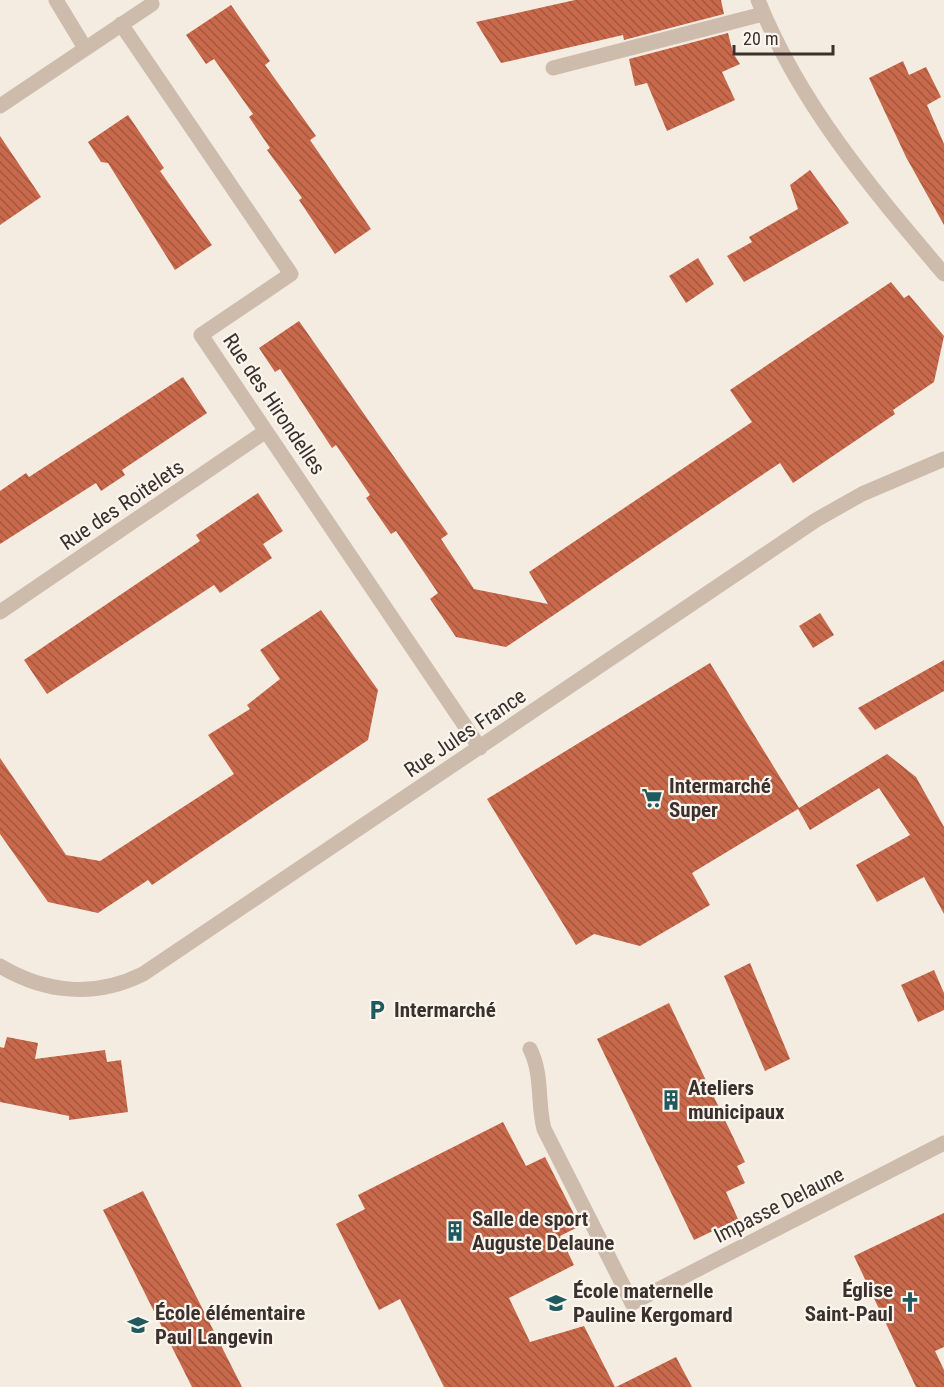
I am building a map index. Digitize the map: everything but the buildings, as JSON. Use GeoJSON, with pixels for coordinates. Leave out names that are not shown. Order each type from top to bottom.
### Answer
{"type":"FeatureCollection","features":[{"type":"Feature","properties":{"kind":"street"},"geometry":{"type":"LineString","coordinates":[[56,0],[85,48]]}},
{"type":"Feature","properties":{"kind":"street"},"geometry":{"type":"LineString","coordinates":[[0,106],[152,4]]}},
{"type":"Feature","properties":{"kind":"street"},"geometry":{"type":"LineString","coordinates":[[553,68],[760,7],[784,57],[836,142],[862,178],[944,274]]}},
{"type":"Feature","properties":{"kind":"street","name":"Rue des Hirondelles"},"geometry":{"type":"LineString","coordinates":[[121,24],[291,274],[201,335],[480,748]]}},
{"type":"Feature","properties":{"kind":"street","name":"Rue des Roitelets"},"geometry":{"type":"LineString","coordinates":[[0,612],[266,431]]}},
{"type":"Feature","properties":{"kind":"street","name":"Rue Jules France"},"geometry":{"type":"LineString","coordinates":[[0,966],[29,981],[56,989],[92,989],[131,980],[480,748],[816,520],[862,494],[944,459]]}},
{"type":"Feature","properties":{"kind":"street","name":"Impasse Delaune"},"geometry":{"type":"LineString","coordinates":[[530,1049],[539,1075],[540,1107],[544,1129],[632,1303],[944,1143]]}},
{"type":"Feature","properties":{"kind":"place","name":"Intermarché Super"},"geometry":{"type":"Point","coordinates":[652,798]}},
{"type":"Feature","properties":{"kind":"place","name":"Intermarché"},"geometry":{"type":"Point","coordinates":[377,1010]}},
{"type":"Feature","properties":{"kind":"place","name":"Ateliers municipaux"},"geometry":{"type":"Point","coordinates":[671,1100]}},
{"type":"Feature","properties":{"kind":"place","name":"Salle de sport Auguste Delaune"},"geometry":{"type":"Point","coordinates":[455,1231]}},
{"type":"Feature","properties":{"kind":"place","name":"Église Saint-Paul"},"geometry":{"type":"Point","coordinates":[910,1302]}},
{"type":"Feature","properties":{"kind":"place","name":"École maternelle Pauline Kergomard"},"geometry":{"type":"Point","coordinates":[556,1303]}},
{"type":"Feature","properties":{"kind":"place","name":"École élémentaire Paul Langevin"},"geometry":{"type":"Point","coordinates":[138,1325]}}]}
